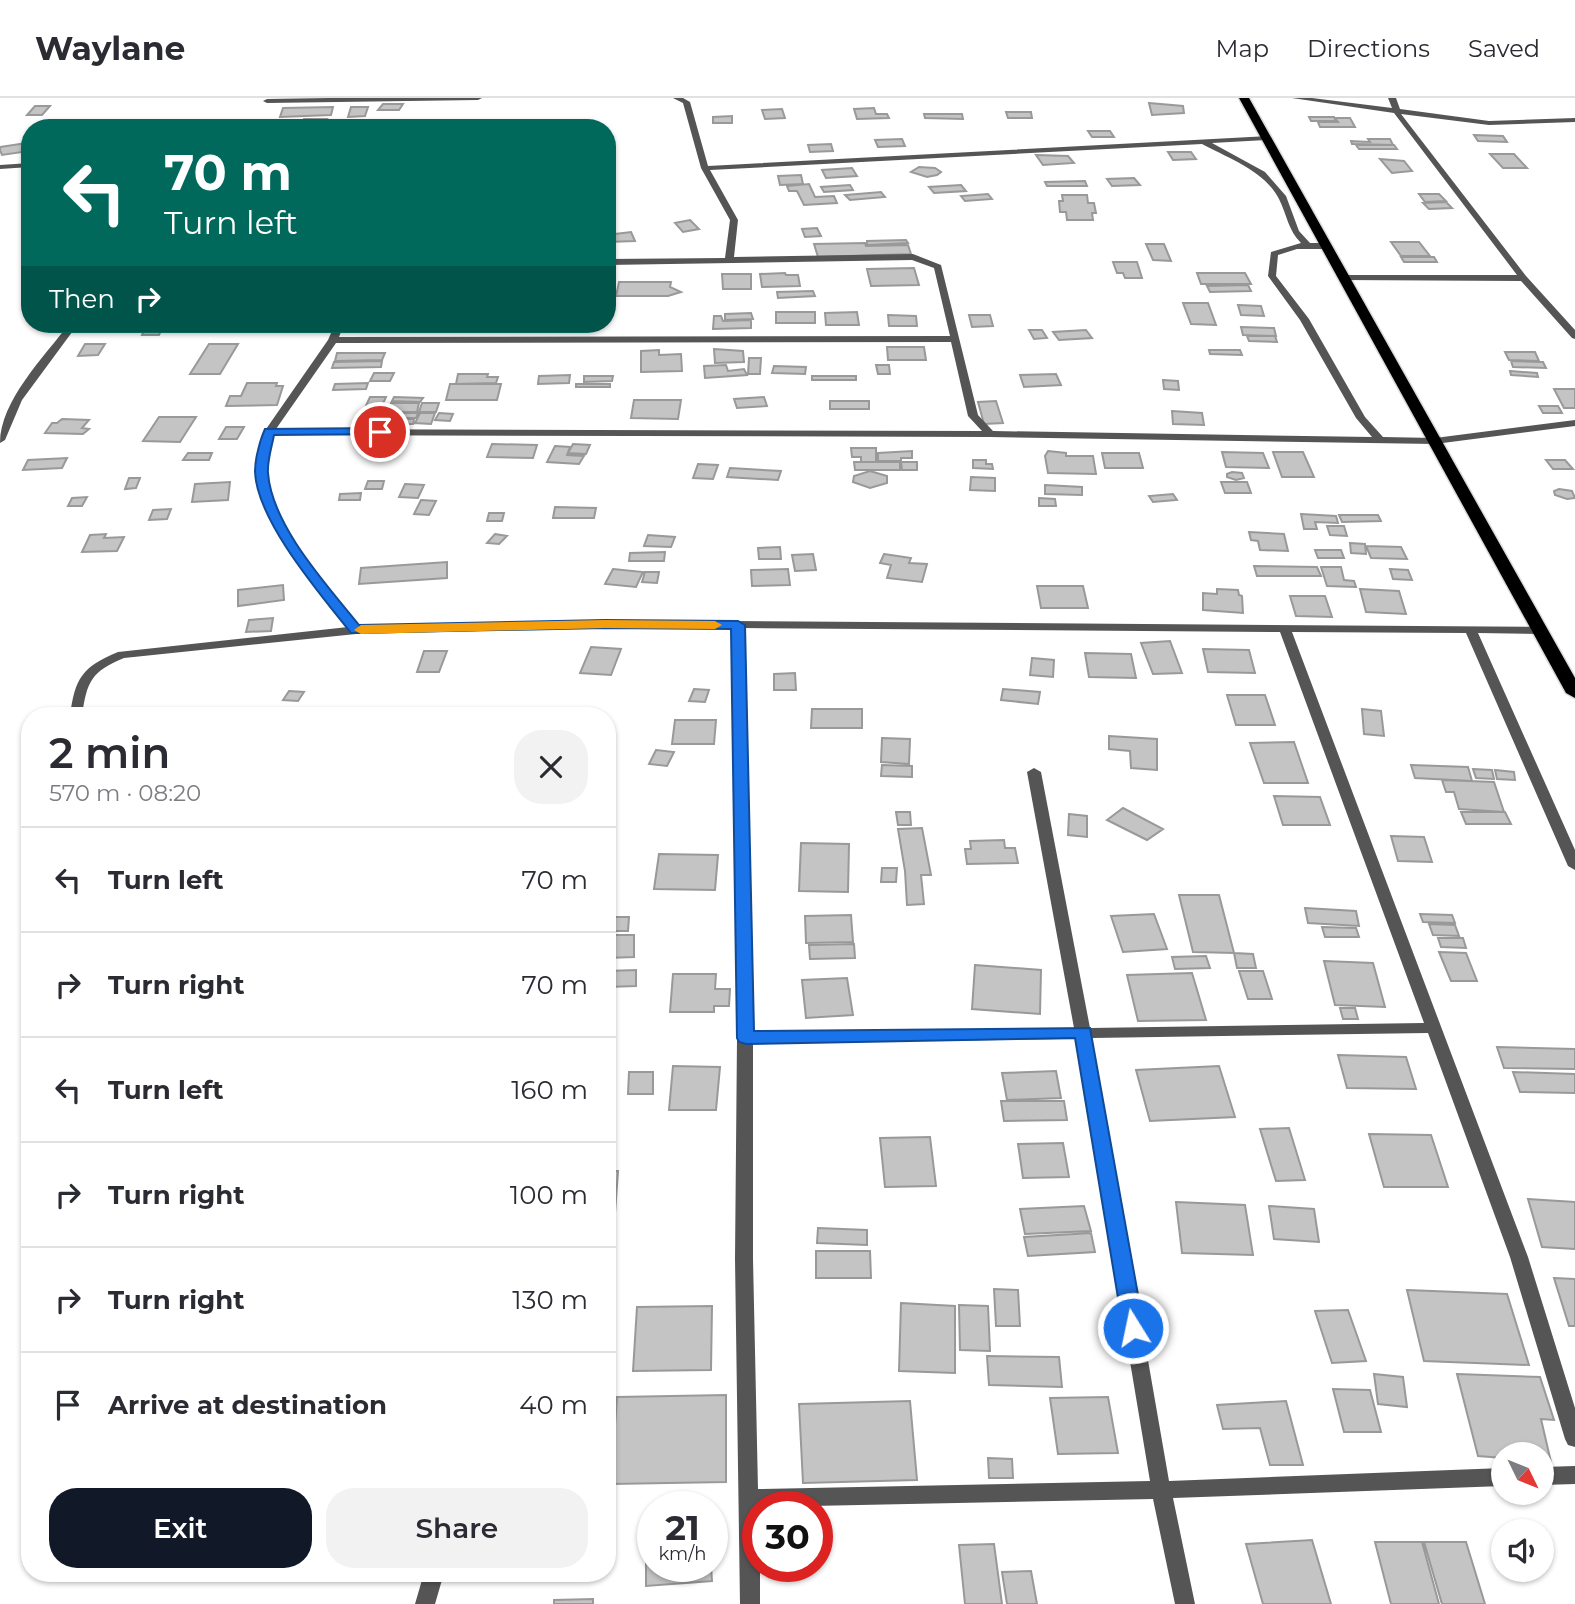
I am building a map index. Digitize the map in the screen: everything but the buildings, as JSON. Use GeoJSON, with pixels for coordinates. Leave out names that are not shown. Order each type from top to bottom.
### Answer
{"type":"FeatureCollection","features":[{"type":"Feature","properties":{"kind":"highway"},"geometry":{"type":"LineString","coordinates":[[1244,98],[1575,693]]}},
{"type":"Feature","properties":{"kind":"street"},"geometry":{"type":"LineString","coordinates":[[267,100],[478,98]]}},
{"type":"Feature","properties":{"kind":"street"},"geometry":{"type":"LineString","coordinates":[[677,98],[686,102],[705,168],[734,220],[729,260]]}},
{"type":"Feature","properties":{"kind":"street"},"geometry":{"type":"LineString","coordinates":[[1296,98],[1489,123],[1575,120]]}},
{"type":"Feature","properties":{"kind":"street"},"geometry":{"type":"LineString","coordinates":[[1392,98],[1398,115],[1523,278],[1575,336]]}},
{"type":"Feature","properties":{"kind":"street"},"geometry":{"type":"LineString","coordinates":[[705,168],[1266,138]]}},
{"type":"Feature","properties":{"kind":"street"},"geometry":{"type":"LineString","coordinates":[[1205,142],[1262,174],[1282,196],[1295,232],[1308,246]]}},
{"type":"Feature","properties":{"kind":"street"},"geometry":{"type":"LineString","coordinates":[[0,167],[21,166]]}},
{"type":"Feature","properties":{"kind":"street"},"geometry":{"type":"LineString","coordinates":[[1327,246],[1296,246],[1274,254],[1272,276],[1304,319],[1361,418],[1380,440]]}},
{"type":"Feature","properties":{"kind":"street"},"geometry":{"type":"LineString","coordinates":[[616,262],[913,257],[938,267],[973,416],[990,434]]}},
{"type":"Feature","properties":{"kind":"street"},"geometry":{"type":"LineString","coordinates":[[1345,278],[1523,278]]}},
{"type":"Feature","properties":{"kind":"street"},"geometry":{"type":"LineString","coordinates":[[0,440],[17,400],[66,333]]}},
{"type":"Feature","properties":{"kind":"street"},"geometry":{"type":"LineString","coordinates":[[336,333],[269,432],[261,471],[270,505],[315,578],[356,630]]}},
{"type":"Feature","properties":{"kind":"street"},"geometry":{"type":"LineString","coordinates":[[333,340],[954,339]]}},
{"type":"Feature","properties":{"kind":"street"},"geometry":{"type":"LineString","coordinates":[[269,432],[990,434],[1435,441],[1575,423]]}},
{"type":"Feature","properties":{"kind":"street"},"geometry":{"type":"LineString","coordinates":[[78,707],[83,677],[100,663],[122,655],[356,630],[605,624],[1540,630]]}},
{"type":"Feature","properties":{"kind":"street"},"geometry":{"type":"LineString","coordinates":[[738,625],[746,1038],[747,1491]]}},
{"type":"Feature","properties":{"kind":"street"},"geometry":{"type":"LineString","coordinates":[[1285,628],[1519,1257],[1575,1439]]}},
{"type":"Feature","properties":{"kind":"street"},"geometry":{"type":"LineString","coordinates":[[1469,629],[1575,866]]}},
{"type":"Feature","properties":{"kind":"street"},"geometry":{"type":"LineString","coordinates":[[1034,772],[1083,1032],[1160,1490],[1185,1604]]}},
{"type":"Feature","properties":{"kind":"street"},"geometry":{"type":"LineString","coordinates":[[746,1038],[1434,1028]]}},
{"type":"Feature","properties":{"kind":"street"},"geometry":{"type":"LineString","coordinates":[[1554,1476],[1575,1475]]}},
{"type":"Feature","properties":{"kind":"street"},"geometry":{"type":"LineString","coordinates":[[833,1496],[1160,1490],[1491,1477]]}},
{"type":"Feature","properties":{"kind":"street"},"geometry":{"type":"LineString","coordinates":[[425,1604],[432,1582]]}},
{"type":"Feature","properties":{"kind":"street"},"geometry":{"type":"LineString","coordinates":[[749,1582],[750,1604]]}},
{"type":"Feature","properties":{"kind":"slow traffic"},"geometry":{"type":"LineString","coordinates":[[361,630],[605,624],[715,625]]}},
{"type":"Feature","properties":{"kind":"route"},"geometry":{"type":"LineString","coordinates":[[380,432],[269,432],[261,471],[270,505],[286,534],[315,578],[356,630],[605,624],[738,625],[746,1038],[1083,1032],[1133,1328]]}}]}
